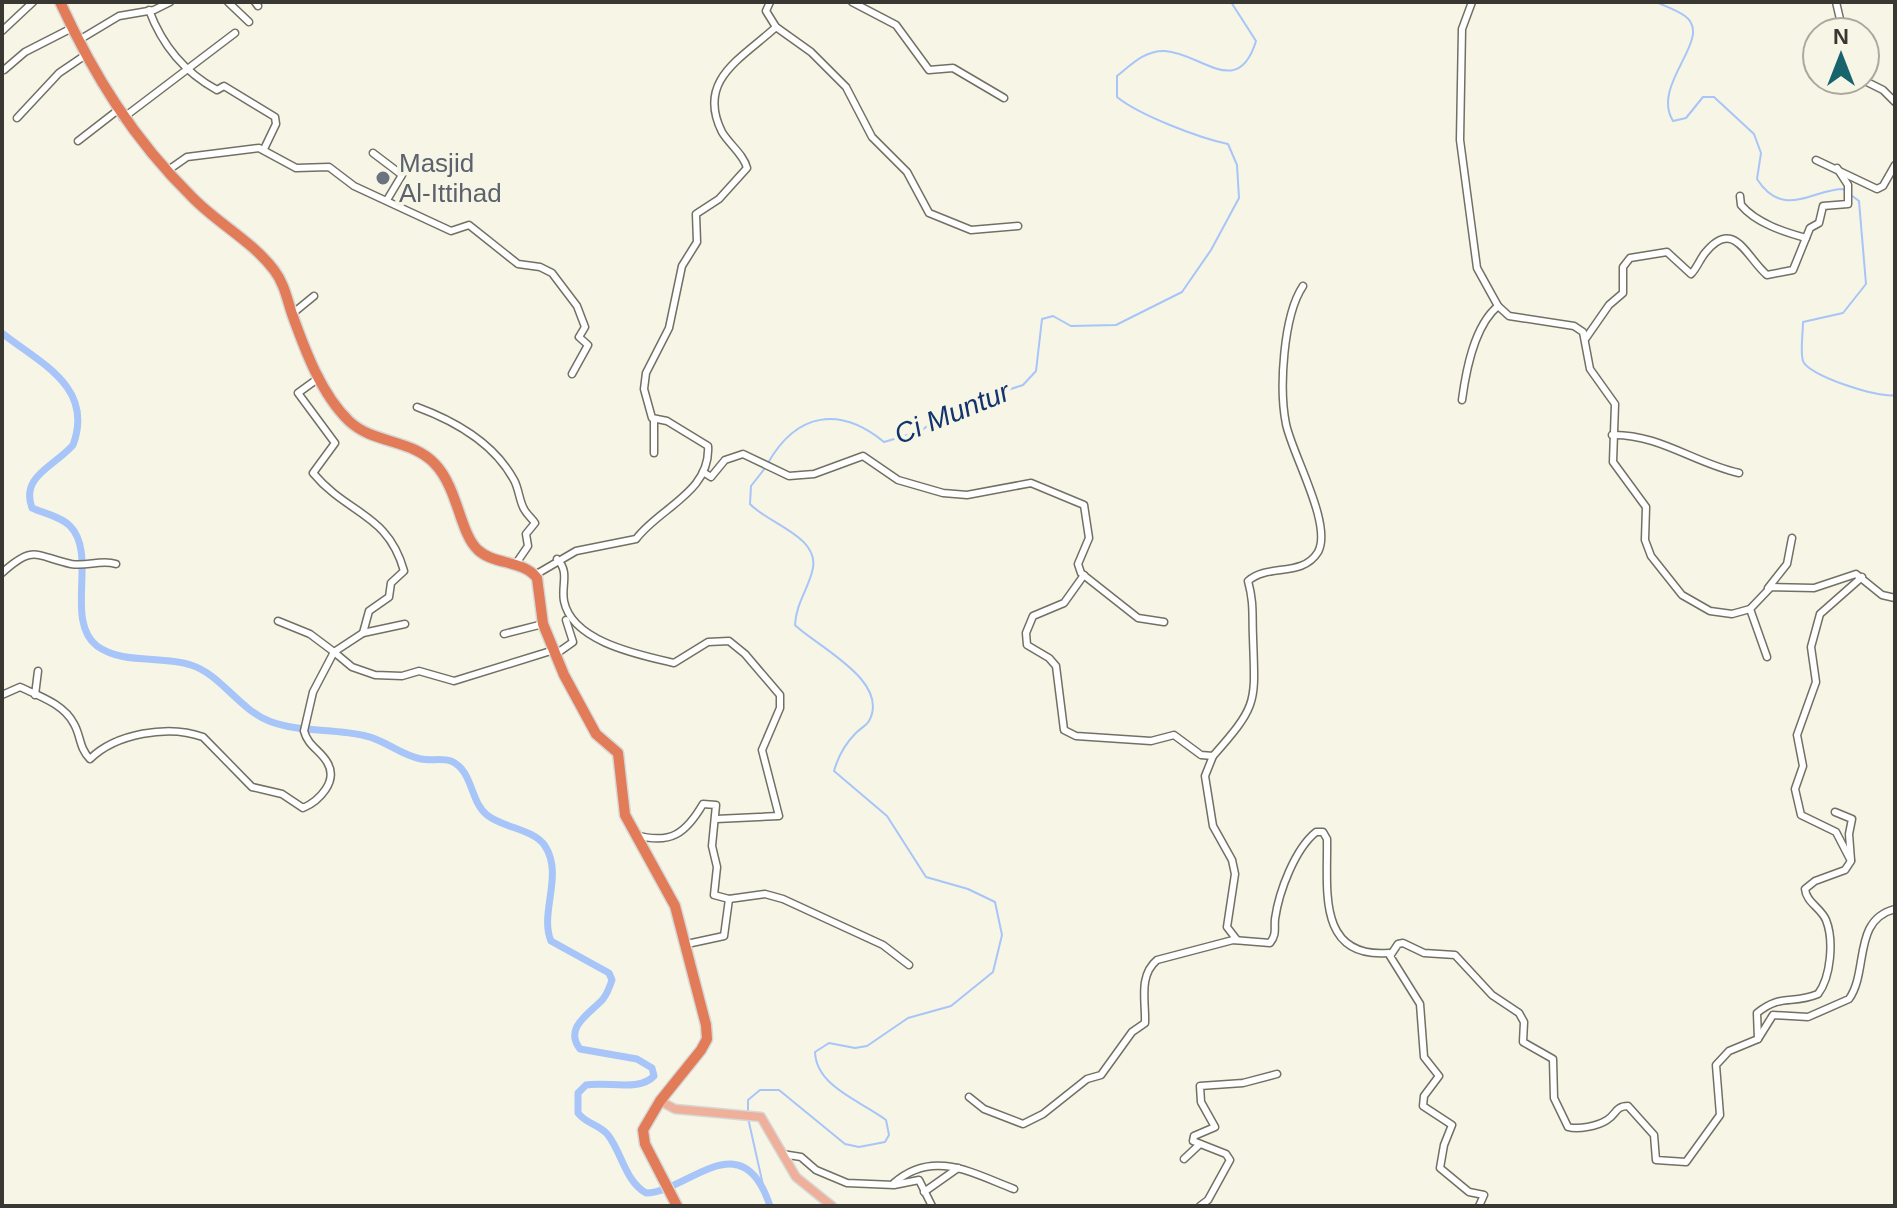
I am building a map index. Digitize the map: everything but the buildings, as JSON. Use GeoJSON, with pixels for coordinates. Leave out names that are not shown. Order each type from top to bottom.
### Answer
{"type":"FeatureCollection","features":[{"type":"Feature","properties":{"kind":"highway"},"geometry":{"type":"LineString","coordinates":[[60,2],[84,56],[121,114],[193,199],[272,267],[281,281],[320,377],[340,410],[357,428],[412,447],[434,463],[452,489],[473,545],[483,554],[535,575],[543,624],[596,734],[618,753],[622,806],[633,834],[675,906],[687,944],[707,1039],[660,1101],[643,1126],[642,1134],[677,1206]]}},
{"type":"Feature","properties":{"kind":"main road"},"geometry":{"type":"LineString","coordinates":[[660,1101],[675,1109],[756,1115],[766,1122],[796,1177],[832,1206]]}},
{"type":"Feature","properties":{"kind":"street"},"geometry":{"type":"LineString","coordinates":[[2,31],[33,2]]}},
{"type":"Feature","properties":{"kind":"street"},"geometry":{"type":"LineString","coordinates":[[77,41],[119,16],[170,2]]}},
{"type":"Feature","properties":{"kind":"street"},"geometry":{"type":"LineString","coordinates":[[228,2],[249,22]]}},
{"type":"Feature","properties":{"kind":"street"},"geometry":{"type":"LineString","coordinates":[[770,2],[766,11],[776,27],[811,52],[846,87],[872,137],[907,172],[929,213],[971,230],[1018,226]]}},
{"type":"Feature","properties":{"kind":"street"},"geometry":{"type":"LineString","coordinates":[[852,2],[896,25],[929,70],[953,68],[1004,98]]}},
{"type":"Feature","properties":{"kind":"street"},"geometry":{"type":"LineString","coordinates":[[1472,2],[1462,29],[1460,149],[1477,268],[1498,306],[1505,314],[1520,320],[1578,327],[1586,338],[1588,364],[1615,404],[1612,435],[1616,467],[1646,507],[1645,540],[1648,552],[1677,590],[1710,611],[1732,614],[1750,609],[1787,564],[1792,538]]}},
{"type":"Feature","properties":{"kind":"street"},"geometry":{"type":"LineString","coordinates":[[149,10],[158,36],[186,70],[217,90],[225,86],[275,117],[276,124],[264,149]]}},
{"type":"Feature","properties":{"kind":"street"},"geometry":{"type":"LineString","coordinates":[[654,453],[654,419],[644,389],[646,373],[669,328],[682,266],[697,242],[696,214],[719,199],[747,168],[720,128],[712,103],[713,92],[729,70],[776,27]]}},
{"type":"Feature","properties":{"kind":"street"},"geometry":{"type":"LineString","coordinates":[[4,70],[25,52],[72,28]]}},
{"type":"Feature","properties":{"kind":"street"},"geometry":{"type":"LineString","coordinates":[[78,141],[186,70],[235,33]]}},
{"type":"Feature","properties":{"kind":"street"},"geometry":{"type":"LineString","coordinates":[[17,118],[59,73],[84,56]]}},
{"type":"Feature","properties":{"kind":"street"},"geometry":{"type":"LineString","coordinates":[[167,171],[187,157],[202,158],[241,148],[264,149],[296,168],[329,167],[354,186],[451,231],[469,225],[518,264],[544,268],[557,278],[579,309],[585,328],[579,336],[588,344],[572,374]]}},
{"type":"Feature","properties":{"kind":"street"},"geometry":{"type":"LineString","coordinates":[[373,153],[402,174],[387,200]]}},
{"type":"Feature","properties":{"kind":"street"},"geometry":{"type":"LineString","coordinates":[[1816,160],[1877,189],[1883,186],[1895,165]]}},
{"type":"Feature","properties":{"kind":"street"},"geometry":{"type":"LineString","coordinates":[[1586,338],[1623,293],[1623,267],[1630,258],[1667,252],[1690,274],[1716,242],[1726,238],[1738,242],[1763,272],[1772,276],[1795,269],[1810,228],[1819,223],[1823,206],[1847,205],[1848,190],[1837,168]]}},
{"type":"Feature","properties":{"kind":"street"},"geometry":{"type":"LineString","coordinates":[[1740,196],[1741,205],[1749,213],[1806,238]]}},
{"type":"Feature","properties":{"kind":"street"},"geometry":{"type":"LineString","coordinates":[[1237,940],[1227,927],[1235,879],[1233,863],[1213,828],[1205,776],[1213,756],[1240,723],[1255,694],[1255,603],[1249,580],[1267,569],[1289,570],[1305,563],[1318,552],[1320,542],[1318,512],[1294,452],[1284,413],[1288,329],[1303,286]]}},
{"type":"Feature","properties":{"kind":"street"},"geometry":{"type":"LineString","coordinates":[[292,314],[314,296]]}},
{"type":"Feature","properties":{"kind":"street"},"geometry":{"type":"LineString","coordinates":[[1462,400],[1469,360],[1488,316],[1498,306]]}},
{"type":"Feature","properties":{"kind":"street"},"geometry":{"type":"LineString","coordinates":[[320,377],[298,393],[335,443],[314,467],[314,474],[351,509],[390,535],[404,571],[392,582],[387,599],[369,611],[363,633]]}},
{"type":"Feature","properties":{"kind":"street"},"geometry":{"type":"LineString","coordinates":[[417,407],[448,419],[478,438],[506,465],[517,485],[525,512],[535,522],[526,534],[528,546],[515,565]]}},
{"type":"Feature","properties":{"kind":"street"},"geometry":{"type":"LineString","coordinates":[[535,575],[557,559],[590,547],[636,539],[649,523],[684,499],[703,472],[709,449],[704,441],[664,420],[654,419]]}},
{"type":"Feature","properties":{"kind":"street"},"geometry":{"type":"LineString","coordinates":[[1612,435],[1652,439],[1705,464],[1739,473]]}},
{"type":"Feature","properties":{"kind":"street"},"geometry":{"type":"LineString","coordinates":[[703,472],[711,477],[734,455],[759,460],[780,474],[814,474],[863,456],[898,480],[948,494],[967,495],[1024,483],[1040,486],[1084,505],[1089,538],[1078,566],[1084,575],[1141,620],[1164,622]]}},
{"type":"Feature","properties":{"kind":"street"},"geometry":{"type":"LineString","coordinates":[[2,573],[14,561],[44,554],[73,564],[103,561],[116,564]]}},
{"type":"Feature","properties":{"kind":"street"},"geometry":{"type":"LineString","coordinates":[[557,559],[565,572],[565,604],[591,635],[674,663],[708,642],[729,641],[745,654],[780,695],[780,708],[762,750],[779,816],[716,819]]}},
{"type":"Feature","properties":{"kind":"street"},"geometry":{"type":"LineString","coordinates":[[1768,588],[1814,588],[1854,574],[1882,595],[1895,598]]}},
{"type":"Feature","properties":{"kind":"street"},"geometry":{"type":"LineString","coordinates":[[1084,575],[1064,603],[1033,616],[1026,637],[1027,645],[1056,666],[1064,730],[1076,736],[1151,741],[1174,735],[1201,755],[1213,756]]}},
{"type":"Feature","properties":{"kind":"street"},"geometry":{"type":"LineString","coordinates":[[1851,861],[1836,832],[1801,815],[1795,789],[1803,766],[1797,735],[1816,682],[1811,647],[1819,616],[1862,577]]}},
{"type":"Feature","properties":{"kind":"street"},"geometry":{"type":"LineString","coordinates":[[1750,609],[1767,657]]}},
{"type":"Feature","properties":{"kind":"street"},"geometry":{"type":"LineString","coordinates":[[278,621],[310,634],[352,667],[375,675],[402,676],[419,671],[454,681],[555,652],[573,642],[566,620]]}},
{"type":"Feature","properties":{"kind":"street"},"geometry":{"type":"LineString","coordinates":[[2,695],[20,687],[69,716],[90,759],[100,747],[112,741],[150,733],[203,737],[252,787],[282,794],[303,808],[322,796],[331,773],[327,761],[312,747],[304,731],[324,666],[334,652],[363,633],[405,624]]}},
{"type":"Feature","properties":{"kind":"street"},"geometry":{"type":"LineString","coordinates":[[504,634],[543,624]]}},
{"type":"Feature","properties":{"kind":"street"},"geometry":{"type":"LineString","coordinates":[[35,695],[38,671]]}},
{"type":"Feature","properties":{"kind":"street"},"geometry":{"type":"LineString","coordinates":[[633,834],[657,840],[687,829],[704,803],[717,806],[712,846],[717,867],[714,893],[729,899],[765,894],[783,899],[819,913],[840,928],[858,932],[889,948],[909,965]]}},
{"type":"Feature","properties":{"kind":"street"},"geometry":{"type":"LineString","coordinates":[[1758,1039],[1755,1016],[1771,1001],[1803,1000],[1822,989],[1829,964],[1826,920],[1806,896],[1805,889],[1815,881],[1845,870],[1851,861],[1852,819],[1835,812]]}},
{"type":"Feature","properties":{"kind":"street"},"geometry":{"type":"LineString","coordinates":[[969,1097],[984,1109],[1019,1125],[1043,1114],[1087,1079],[1101,1075],[1132,1032],[1144,1024],[1144,986],[1152,964],[1185,951],[1237,940],[1266,945],[1275,937],[1275,918],[1301,848],[1320,831],[1327,839],[1328,905],[1334,930],[1356,949],[1389,953],[1403,943],[1424,953],[1455,955],[1494,998],[1519,1013],[1524,1022],[1523,1042],[1552,1056],[1554,1098],[1568,1127],[1576,1129],[1605,1121],[1618,1108],[1628,1106],[1654,1135],[1655,1159],[1690,1161],[1701,1137],[1720,1115],[1716,1065],[1729,1051],[1758,1039],[1773,1015],[1808,1017],[1849,999],[1869,928],[1882,913],[1895,909]]}},
{"type":"Feature","properties":{"kind":"street"},"geometry":{"type":"LineString","coordinates":[[687,944],[724,936],[729,899]]}},
{"type":"Feature","properties":{"kind":"street"},"geometry":{"type":"LineString","coordinates":[[1389,953],[1420,1004],[1424,1057],[1439,1076],[1424,1096],[1423,1106],[1452,1125],[1443,1147],[1441,1170],[1469,1192],[1484,1195],[1479,1206]]}},
{"type":"Feature","properties":{"kind":"street"},"geometry":{"type":"LineString","coordinates":[[1200,1206],[1208,1200],[1230,1160],[1226,1154],[1200,1144],[1193,1137],[1215,1127],[1201,1102],[1200,1086],[1243,1083],[1277,1074]]}},
{"type":"Feature","properties":{"kind":"street"},"geometry":{"type":"LineString","coordinates":[[1184,1159],[1200,1144]]}},
{"type":"Feature","properties":{"kind":"street"},"geometry":{"type":"LineString","coordinates":[[782,1154],[801,1157],[816,1170],[847,1183],[891,1185],[919,1180],[932,1206]]}},
{"type":"Feature","properties":{"kind":"street"},"geometry":{"type":"LineString","coordinates":[[891,1185],[911,1169],[950,1165],[1014,1189]]}},
{"type":"Feature","properties":{"kind":"street"},"geometry":{"type":"LineString","coordinates":[[924,1192],[941,1183],[958,1168]]}},
{"type":"Feature","properties":{"kind":"waterway","name":"Ci Muntur"},"geometry":{"type":"LineString","coordinates":[[768,463],[792,433],[820,420],[836,419],[851,423],[868,430],[884,442],[921,431],[941,415],[965,404],[1023,385],[1036,371],[1042,319],[1053,316],[1071,326],[1116,325],[1182,292],[1211,250],[1239,198],[1237,165],[1228,144],[1170,125],[1117,97],[1117,76],[1139,59],[1158,51],[1179,54],[1217,69],[1229,71],[1239,68],[1256,41],[1231,2]]}},
{"type":"Feature","properties":{"kind":"waterway"},"geometry":{"type":"LineString","coordinates":[[1656,2],[1682,14],[1692,25],[1693,36],[1669,92],[1668,107],[1673,121],[1686,118],[1703,97],[1714,97],[1754,134],[1761,153],[1757,179],[1767,191],[1777,198],[1788,200],[1843,189],[1859,201],[1866,284],[1843,313],[1803,322],[1802,357],[1807,367],[1830,379],[1875,393],[1895,395]]}},
{"type":"Feature","properties":{"kind":"waterway"},"geometry":{"type":"LineString","coordinates":[[2,333],[59,378],[70,391],[76,407],[78,424],[73,445],[41,472],[31,488],[30,497],[32,508],[67,523],[78,538],[83,621],[88,635],[97,646],[119,656],[180,662],[201,669],[258,716],[281,725],[366,736],[413,757],[447,760],[458,765],[487,815],[534,836],[545,846],[552,869],[548,918],[551,941],[609,973],[612,980],[606,995],[577,1027],[575,1034],[580,1049],[637,1059],[652,1068],[654,1076],[640,1084],[586,1085],[578,1093],[578,1113],[608,1135],[628,1174],[646,1193],[662,1190],[713,1167],[729,1164],[745,1168],[758,1181],[770,1206]]}},
{"type":"Feature","properties":{"kind":"waterway","name":"Ci Muntur"},"geometry":{"type":"LineString","coordinates":[[748,1111],[748,1100],[760,1090],[779,1090],[845,1144],[859,1147],[885,1142],[889,1135],[886,1120],[832,1084],[817,1064],[815,1052],[829,1043],[855,1048],[867,1046],[908,1018],[951,1006],[993,972],[1002,935],[995,902],[968,889],[926,877],[887,816],[834,771],[848,742],[869,721],[873,706],[870,692],[848,666],[795,625],[813,560],[802,540],[750,504],[751,486],[765,468]]}},
{"type":"Feature","properties":{"kind":"waterway","name":"Ci Muntur"},"geometry":{"type":"LineString","coordinates":[[748,1118],[763,1185]]}},
{"type":"Feature","properties":{"kind":"place","name":"Masjid Al-Ittihad"},"geometry":{"type":"Point","coordinates":[383,178]}}]}
